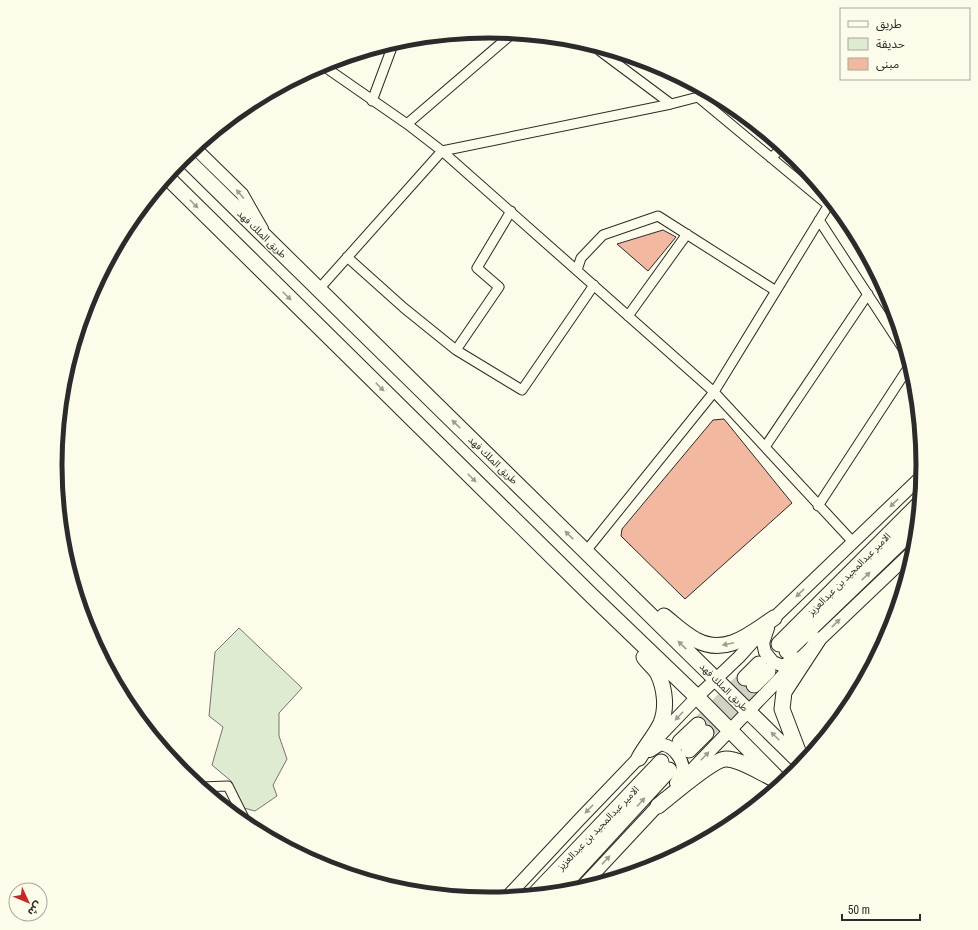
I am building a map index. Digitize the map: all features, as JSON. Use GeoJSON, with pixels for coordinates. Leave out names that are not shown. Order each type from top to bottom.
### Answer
{"type":"FeatureCollection","features":[{"type":"Feature","properties":{"kind":"main road","name":"طريق الملك فهد"},"geometry":{"type":"LineString","coordinates":[[189,162],[798,759]]}},
{"type":"Feature","properties":{"kind":"main road"},"geometry":{"type":"LineString","coordinates":[[170,180],[592,596],[697,697],[778,779]]}},
{"type":"Feature","properties":{"kind":"main road","name":"الامير عبدالمجيد بن عبدالعزيز"},"geometry":{"type":"LineString","coordinates":[[910,532],[783,648],[913,510]]}},
{"type":"Feature","properties":{"kind":"main road"},"geometry":{"type":"LineString","coordinates":[[612,577],[695,640],[708,645],[729,645],[743,639],[774,618]]}},
{"type":"Feature","properties":{"kind":"main road"},"geometry":{"type":"LineString","coordinates":[[592,596],[657,673],[663,688],[664,708],[660,724],[639,758]]}},
{"type":"Feature","properties":{"kind":"main road"},"geometry":{"type":"LineString","coordinates":[[800,757],[782,709],[783,698],[784,692],[792,678],[816,642]]}},
{"type":"Feature","properties":{"kind":"main road"},"geometry":{"type":"LineString","coordinates":[[749,682],[764,667]]}},
{"type":"Feature","properties":{"kind":"main road"},"geometry":{"type":"LineString","coordinates":[[685,746],[702,729]]}},
{"type":"Feature","properties":{"kind":"main road"},"geometry":{"type":"LineString","coordinates":[[658,806],[711,765],[726,759],[738,762],[777,781]]}},
{"type":"Feature","properties":{"kind":"main road","name":"الامير عبدالمجيد بن عبدالعزيز"},"geometry":{"type":"LineString","coordinates":[[541,888],[665,766],[564,885]]}},
{"type":"Feature","properties":{"kind":"street"},"geometry":{"type":"LineString","coordinates":[[407,124],[506,39]]}},
{"type":"Feature","properties":{"kind":"street"},"geometry":{"type":"LineString","coordinates":[[372,101],[391,50]]}},
{"type":"Feature","properties":{"kind":"street"},"geometry":{"type":"LineString","coordinates":[[610,56],[671,104]]}},
{"type":"Feature","properties":{"kind":"street"},"geometry":{"type":"LineString","coordinates":[[329,70],[407,124],[442,151],[714,392],[818,506],[853,542]]}},
{"type":"Feature","properties":{"kind":"street"},"geometry":{"type":"LineString","coordinates":[[318,289],[442,151],[671,104],[703,96]]}},
{"type":"Feature","properties":{"kind":"street"},"geometry":{"type":"LineString","coordinates":[[698,97],[771,158],[820,196]]}},
{"type":"Feature","properties":{"kind":"street"},"geometry":{"type":"LineString","coordinates":[[771,158],[778,151]]}},
{"type":"Feature","properties":{"kind":"street"},"geometry":{"type":"LineString","coordinates":[[199,152],[242,194],[267,239]]}},
{"type":"Feature","properties":{"kind":"street"},"geometry":{"type":"LineString","coordinates":[[586,551],[714,392],[828,206]]}},
{"type":"Feature","properties":{"kind":"street"},"geometry":{"type":"LineString","coordinates":[[456,350],[499,287],[477,268],[510,211]]}},
{"type":"Feature","properties":{"kind":"street"},"geometry":{"type":"LineString","coordinates":[[576,270],[581,258],[603,235],[658,216],[776,291]]}},
{"type":"Feature","properties":{"kind":"street"},"geometry":{"type":"LineString","coordinates":[[819,220],[896,337]]}},
{"type":"Feature","properties":{"kind":"street"},"geometry":{"type":"LineString","coordinates":[[628,316],[687,234]]}},
{"type":"Feature","properties":{"kind":"street"},"geometry":{"type":"LineString","coordinates":[[347,257],[404,308],[456,350],[522,390],[594,285]]}},
{"type":"Feature","properties":{"kind":"street"},"geometry":{"type":"LineString","coordinates":[[765,447],[868,294]]}},
{"type":"Feature","properties":{"kind":"street"},"geometry":{"type":"LineString","coordinates":[[818,506],[905,372]]}},
{"type":"Feature","properties":{"kind":"street"},"geometry":{"type":"LineString","coordinates":[[513,891],[774,618],[915,482]]}},
{"type":"Feature","properties":{"kind":"street"},"geometry":{"type":"LineString","coordinates":[[589,880],[748,711],[816,642],[906,557]]}},
{"type":"Feature","properties":{"kind":"street"},"geometry":{"type":"LineString","coordinates":[[774,618],[766,633],[763,643],[765,652],[773,662],[783,666],[816,642]]}},
{"type":"Feature","properties":{"kind":"street"},"geometry":{"type":"LineString","coordinates":[[639,758],[664,744],[681,758],[682,770],[670,793]]}},
{"type":"Feature","properties":{"kind":"street"},"geometry":{"type":"LineString","coordinates":[[208,787],[228,786],[241,813]]}},
{"type":"Feature","properties":{"kind":"green space"},"geometry":{"type":"Polygon","coordinates":[[[239,628],[302,688],[279,713],[279,736],[287,759],[273,785],[277,796],[255,811],[244,808],[231,781],[212,765],[223,727],[209,716],[215,652],[239,628]]]}},
{"type":"Feature","properties":{"kind":"building"},"geometry":{"type":"Polygon","coordinates":[[[663,230],[676,237],[648,271],[617,244],[663,230]]]}},
{"type":"Feature","properties":{"kind":"building"},"geometry":{"type":"Polygon","coordinates":[[[724,419],[792,503],[685,599],[621,536],[622,529],[713,420],[724,419]]]}},
{"type":"Feature","properties":{"kind":"tunnel"},"geometry":{"type":"LineString","coordinates":[[698,725],[745,678]]}},
{"type":"Feature","properties":{"kind":"tunnel"},"geometry":{"type":"LineString","coordinates":[[706,733],[754,685]]}}]}
